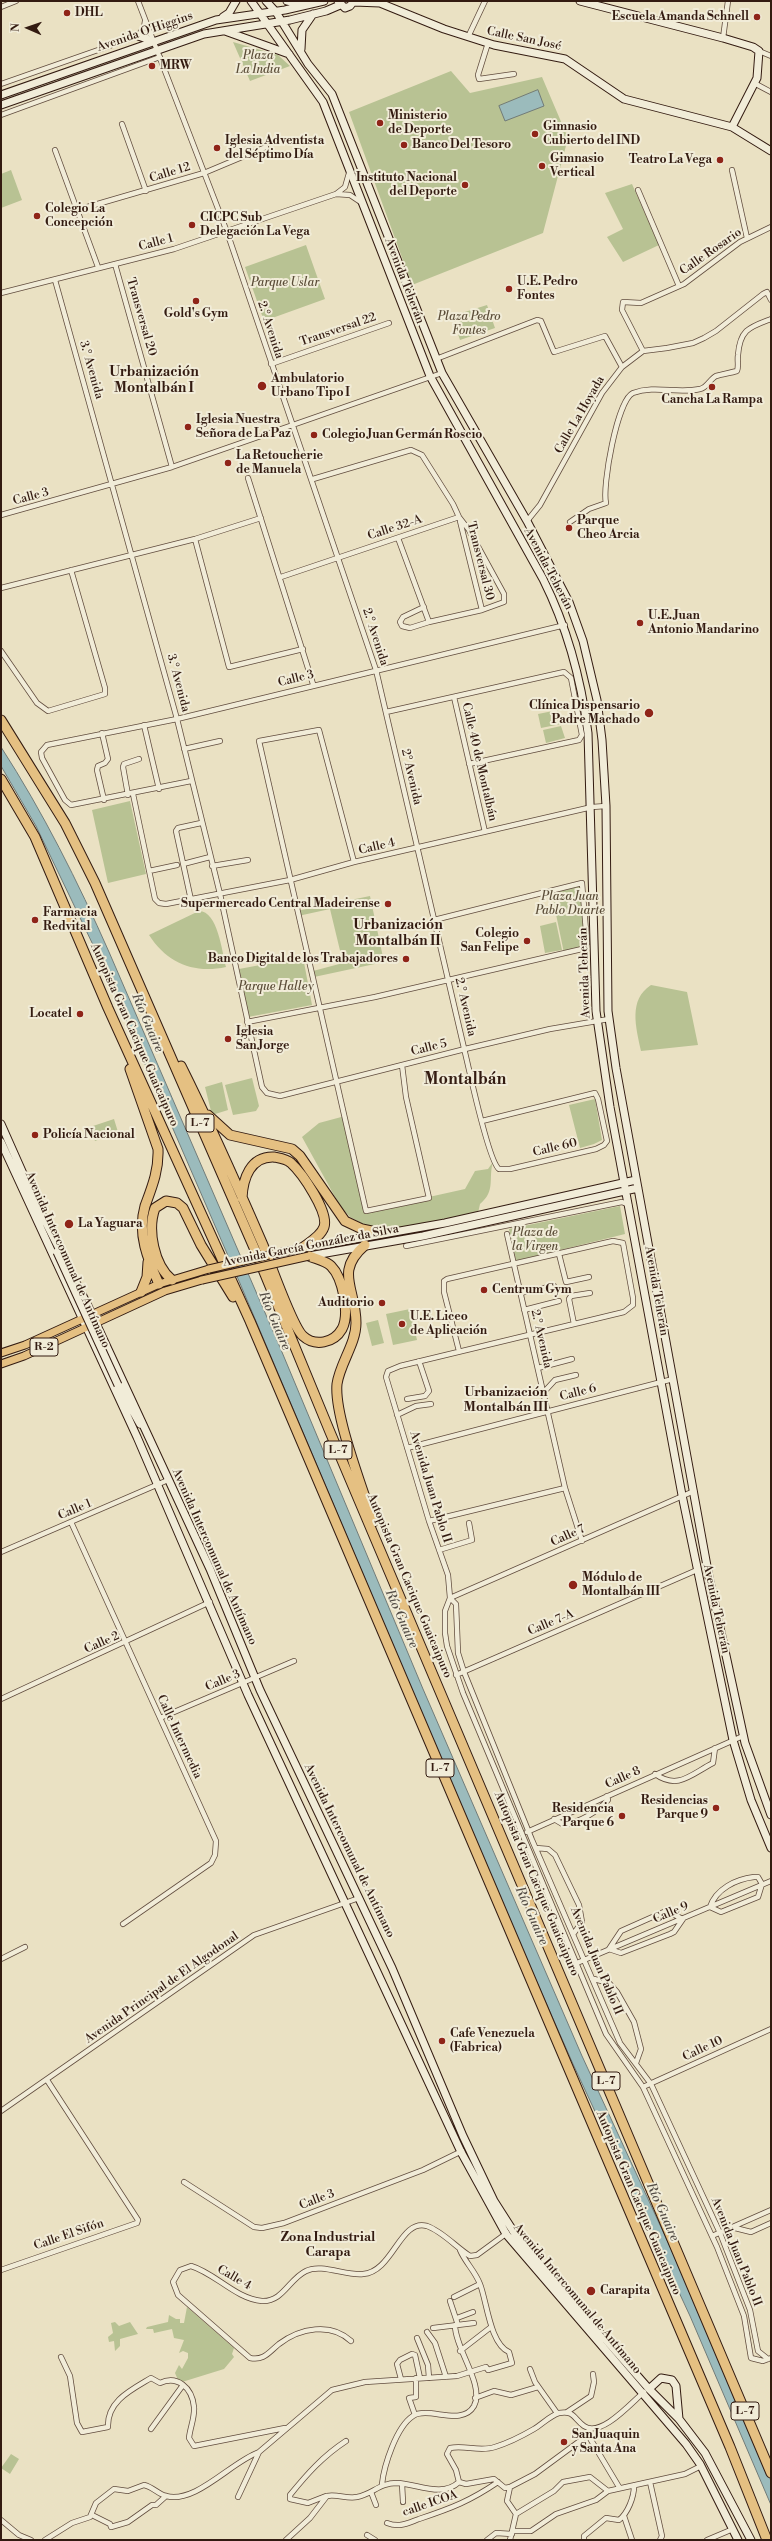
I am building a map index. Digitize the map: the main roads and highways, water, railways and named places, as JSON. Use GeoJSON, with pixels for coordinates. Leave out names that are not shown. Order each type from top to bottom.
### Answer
{"type":"FeatureCollection","features":[{"type":"Feature","properties":{"kind":"highway","name":"Autopista Gran Cacique Guaicaipuro"},"geometry":{"type":"LineString","coordinates":[[1,720],[65,823],[95,883],[256,1250],[380,1550],[771,2473]]}},
{"type":"Feature","properties":{"kind":"highway","name":"Autopista Gran Cacique Guaicaipuro"},"geometry":{"type":"LineString","coordinates":[[1,779],[35,837],[116,1026],[250,1321],[730,2447],[766,2540]]}},
{"type":"Feature","properties":{"kind":"highway"},"geometry":{"type":"LineString","coordinates":[[145,997],[200,1106],[242,1199],[298,1331],[308,1339],[321,1343],[330,1341],[340,1331],[344,1324],[345,1314],[338,1277],[330,1265],[310,1256]]}},
{"type":"Feature","properties":{"kind":"highway"},"geometry":{"type":"LineString","coordinates":[[116,1026],[120,1045],[150,1122],[158,1149],[159,1163],[143,1218],[144,1245],[148,1261],[162,1288]]}},
{"type":"Feature","properties":{"kind":"highway"},"geometry":{"type":"LineString","coordinates":[[200,1106],[221,1129],[230,1135],[241,1139],[268,1142],[292,1149],[300,1156],[345,1221],[362,1229],[381,1233]]}},
{"type":"Feature","properties":{"kind":"highway"},"geometry":{"type":"LineString","coordinates":[[256,1250],[242,1199],[245,1178],[256,1162],[272,1157],[281,1158],[291,1163],[321,1205],[325,1217],[320,1233],[302,1248]]}},
{"type":"Feature","properties":{"kind":"highway"},"geometry":{"type":"LineString","coordinates":[[172,1280],[160,1264],[153,1234],[155,1208],[159,1204],[166,1201],[177,1203],[183,1208],[206,1253],[250,1321]]}},
{"type":"Feature","properties":{"kind":"highway"},"geometry":{"type":"LineString","coordinates":[[365,1245],[354,1256],[347,1268],[356,1324],[355,1334],[340,1371],[337,1393],[342,1419],[380,1550]]}},
{"type":"Feature","properties":{"kind":"highway"},"geometry":{"type":"LineString","coordinates":[[141,1292],[147,1277],[146,1266],[148,1261]]}},
{"type":"Feature","properties":{"kind":"highway"},"geometry":{"type":"LineString","coordinates":[[757,2440],[771,2468]]}},
{"type":"Feature","properties":{"kind":"main road"},"geometry":{"type":"LineString","coordinates":[[216,20],[229,13],[236,1]]}},
{"type":"Feature","properties":{"kind":"main road","name":"Avenida Teherán"},"geometry":{"type":"LineString","coordinates":[[251,1],[323,102],[430,376],[543,579],[565,625],[584,698],[591,765],[597,1020],[626,1190],[682,1495],[732,1740],[751,1800],[771,1848]]}},
{"type":"Feature","properties":{"kind":"main road","name":"Avenida Teherán"},"geometry":{"type":"LineString","coordinates":[[266,1],[276,12],[305,59],[332,94],[436,359],[527,521],[569,602],[584,646],[598,700],[606,806],[609,1019],[636,1180],[709,1577],[743,1736],[771,1815]]}},
{"type":"Feature","properties":{"kind":"main road"},"geometry":{"type":"LineString","coordinates":[[287,1],[312,5]]}},
{"type":"Feature","properties":{"kind":"main road","name":"Avenida O'Higgins"},"geometry":{"type":"LineString","coordinates":[[1,96],[216,20],[260,12],[276,12],[312,5],[324,1]]}},
{"type":"Feature","properties":{"kind":"main road"},"geometry":{"type":"LineString","coordinates":[[580,1],[722,38],[753,47],[759,51],[757,78],[732,127]]}},
{"type":"Feature","properties":{"kind":"main road","name":"Calle San José"},"geometry":{"type":"LineString","coordinates":[[339,3],[348,7],[354,2],[384,3],[468,37],[488,43],[559,57],[624,99],[732,127],[771,151]]}},
{"type":"Feature","properties":{"kind":"main road","name":"Avenida O'Higgins"},"geometry":{"type":"LineString","coordinates":[[1,104],[204,34],[282,21],[313,14],[339,3]]}},
{"type":"Feature","properties":{"kind":"main road"},"geometry":{"type":"LineString","coordinates":[[305,59],[300,47],[300,36],[304,24],[313,14]]}},
{"type":"Feature","properties":{"kind":"main road"},"geometry":{"type":"LineString","coordinates":[[225,31],[289,54]]}},
{"type":"Feature","properties":{"kind":"main road"},"geometry":{"type":"LineString","coordinates":[[138,36],[154,41]]}},
{"type":"Feature","properties":{"kind":"main road","name":"Avenida Intercomunal de Antímano"},"geometry":{"type":"LineString","coordinates":[[1,1124],[85,1328],[137,1437],[210,1602],[243,1683],[461,2152],[509,2231],[642,2394],[673,2426],[701,2466],[738,2540]]}},
{"type":"Feature","properties":{"kind":"main road","name":"Avenida Intercomunal de Antímano"},"geometry":{"type":"LineString","coordinates":[[1,1142],[92,1314],[210,1569],[256,1678],[392,1968],[469,2148],[509,2231],[649,2389],[679,2419],[705,2453],[751,2540]]}},
{"type":"Feature","properties":{"kind":"main road","name":"Avenida García González da Silva"},"geometry":{"type":"LineString","coordinates":[[1,1364],[85,1328],[162,1288],[172,1280],[199,1272],[302,1248],[445,1223],[636,1180]]}},
{"type":"Feature","properties":{"kind":"main road","name":"Avenida García González da Silva"},"geometry":{"type":"LineString","coordinates":[[1,1353],[25,1345],[81,1318],[141,1292],[365,1245],[423,1236],[638,1188]]}},
{"type":"Feature","properties":{"kind":"main road"},"geometry":{"type":"LineString","coordinates":[[34,1206],[57,1252],[118,1385],[136,1420],[146,1432]]}},
{"type":"Feature","properties":{"kind":"main road"},"geometry":{"type":"LineString","coordinates":[[118,1385],[137,1437]]}},
{"type":"Feature","properties":{"kind":"main road"},"geometry":{"type":"LineString","coordinates":[[649,2389],[661,2378],[672,2380],[676,2386],[679,2419]]}},
{"type":"Feature","properties":{"kind":"water"},"geometry":{"type":"Polygon","coordinates":[[[538,90],[544,106],[505,121],[499,106],[538,90]]]}},
{"type":"Feature","properties":{"kind":"water"},"geometry":{"type":"Polygon","coordinates":[[[1,747],[59,848],[109,952],[279,1345],[423,1689],[582,2056],[702,2316],[771,2481],[771,2505],[690,2316],[573,2064],[502,1903],[239,1281],[95,949],[36,826],[1,766],[1,747]]]}},
{"type":"Feature","properties":{"kind":"place","name":"DHL"},"geometry":{"type":"Point","coordinates":[67,13]}},
{"type":"Feature","properties":{"kind":"place","name":"Escuela Amanda Schnell"},"geometry":{"type":"Point","coordinates":[757,17]}},
{"type":"Feature","properties":{"kind":"place","name":"MRW"},"geometry":{"type":"Point","coordinates":[152,66]}},
{"type":"Feature","properties":{"kind":"place","name":"Ministerio de Deporte"},"geometry":{"type":"Point","coordinates":[380,123]}},
{"type":"Feature","properties":{"kind":"place","name":"Gimnasio Cubierto del IND"},"geometry":{"type":"Point","coordinates":[535,134]}},
{"type":"Feature","properties":{"kind":"place","name":"Banco Del Tesoro"},"geometry":{"type":"Point","coordinates":[404,145]}},
{"type":"Feature","properties":{"kind":"place","name":"Iglesia Adventista del Séptimo Día"},"geometry":{"type":"Point","coordinates":[217,148]}},
{"type":"Feature","properties":{"kind":"place","name":"Teatro La Vega"},"geometry":{"type":"Point","coordinates":[720,160]}},
{"type":"Feature","properties":{"kind":"place","name":"Gimnasio Vertical"},"geometry":{"type":"Point","coordinates":[542,166]}},
{"type":"Feature","properties":{"kind":"place","name":"Instituto Nacional del Deporte"},"geometry":{"type":"Point","coordinates":[465,185]}},
{"type":"Feature","properties":{"kind":"place","name":"Colegio La Concepción"},"geometry":{"type":"Point","coordinates":[37,216]}},
{"type":"Feature","properties":{"kind":"place","name":"CICPC Sub Delegación La Vega"},"geometry":{"type":"Point","coordinates":[192,225]}},
{"type":"Feature","properties":{"kind":"place","name":"U.E. Pedro Fontes"},"geometry":{"type":"Point","coordinates":[509,289]}},
{"type":"Feature","properties":{"kind":"place","name":"Gold's Gym"},"geometry":{"type":"Point","coordinates":[196,301]}},
{"type":"Feature","properties":{"kind":"place","name":"Ambulatorio Urbano Tipo I"},"geometry":{"type":"Point","coordinates":[262,386]}},
{"type":"Feature","properties":{"kind":"place","name":"Cancha La Rampa"},"geometry":{"type":"Point","coordinates":[712,387]}},
{"type":"Feature","properties":{"kind":"place","name":"Iglesia Nuestra Señora de La Paz"},"geometry":{"type":"Point","coordinates":[188,427]}},
{"type":"Feature","properties":{"kind":"place","name":"Colegio Juan Germán Roscio"},"geometry":{"type":"Point","coordinates":[314,435]}},
{"type":"Feature","properties":{"kind":"place","name":"La Retoucherie de Manuela"},"geometry":{"type":"Point","coordinates":[228,463]}},
{"type":"Feature","properties":{"kind":"place","name":"Parque Cheo Arcia"},"geometry":{"type":"Point","coordinates":[569,528]}},
{"type":"Feature","properties":{"kind":"place","name":"U.E. Juan Antonio Mandarino"},"geometry":{"type":"Point","coordinates":[640,623]}},
{"type":"Feature","properties":{"kind":"place","name":"Clínica Dispensario Padre Machado"},"geometry":{"type":"Point","coordinates":[649,713]}},
{"type":"Feature","properties":{"kind":"place","name":"Supermercado Central Madeirense"},"geometry":{"type":"Point","coordinates":[388,904]}},
{"type":"Feature","properties":{"kind":"place","name":"Farmacia Redvital"},"geometry":{"type":"Point","coordinates":[35,920]}},
{"type":"Feature","properties":{"kind":"place","name":"Colegio San Felipe"},"geometry":{"type":"Point","coordinates":[527,941]}},
{"type":"Feature","properties":{"kind":"place","name":"Banco Digital de los Trabajadores"},"geometry":{"type":"Point","coordinates":[406,959]}},
{"type":"Feature","properties":{"kind":"place","name":"Locatel"},"geometry":{"type":"Point","coordinates":[80,1014]}},
{"type":"Feature","properties":{"kind":"place","name":"Iglesia San Jorge"},"geometry":{"type":"Point","coordinates":[228,1039]}},
{"type":"Feature","properties":{"kind":"place","name":"Policía Nacional"},"geometry":{"type":"Point","coordinates":[35,1135]}},
{"type":"Feature","properties":{"kind":"place","name":"La Yaguara"},"geometry":{"type":"Point","coordinates":[69,1224]}},
{"type":"Feature","properties":{"kind":"place","name":"Centrum Gym"},"geometry":{"type":"Point","coordinates":[484,1290]}},
{"type":"Feature","properties":{"kind":"place","name":"Auditorio"},"geometry":{"type":"Point","coordinates":[382,1303]}},
{"type":"Feature","properties":{"kind":"place","name":"U.E. Liceo de Aplicación"},"geometry":{"type":"Point","coordinates":[402,1324]}},
{"type":"Feature","properties":{"kind":"place","name":"Módulo de Montalbán III"},"geometry":{"type":"Point","coordinates":[573,1585]}},
{"type":"Feature","properties":{"kind":"place","name":"Residencias Parque 9"},"geometry":{"type":"Point","coordinates":[716,1808]}},
{"type":"Feature","properties":{"kind":"place","name":"Residencia Parque 6"},"geometry":{"type":"Point","coordinates":[622,1816]}},
{"type":"Feature","properties":{"kind":"place","name":"Cafe Venezuela (Fabrica)"},"geometry":{"type":"Point","coordinates":[442,2041]}},
{"type":"Feature","properties":{"kind":"place","name":"Carapita"},"geometry":{"type":"Point","coordinates":[591,2291]}},
{"type":"Feature","properties":{"kind":"place","name":"San Juaquin y Santa Ana"},"geometry":{"type":"Point","coordinates":[564,2442]}},
{"type":"Feature","properties":{"kind":"district","name":"Urbanización Montalbán I"},"geometry":{"type":"Point","coordinates":[154,382]}},
{"type":"Feature","properties":{"kind":"district","name":"Urbanización Montalbán II"},"geometry":{"type":"Point","coordinates":[398,934]}},
{"type":"Feature","properties":{"kind":"district","name":"Montalbán"},"geometry":{"type":"Point","coordinates":[465,1080]}},
{"type":"Feature","properties":{"kind":"district","name":"Urbanización Montalbán III"},"geometry":{"type":"Point","coordinates":[506,1400]}},
{"type":"Feature","properties":{"kind":"district","name":"Zona Industrial Carapa"},"geometry":{"type":"Point","coordinates":[328,2246]}},
{"type":"Feature","properties":{"kind":"park label","name":"Plaza La India"},"geometry":{"type":"Point","coordinates":[258,63]}},
{"type":"Feature","properties":{"kind":"park label","name":"Parque Uslar"},"geometry":{"type":"Point","coordinates":[285,283]}},
{"type":"Feature","properties":{"kind":"park label","name":"Plaza Pedro Fontes"},"geometry":{"type":"Point","coordinates":[469,324]}},
{"type":"Feature","properties":{"kind":"park label","name":"Plaza Juan Pablo Duarte"},"geometry":{"type":"Point","coordinates":[570,904]}},
{"type":"Feature","properties":{"kind":"park label","name":"Parque Halley"},"geometry":{"type":"Point","coordinates":[276,987]}},
{"type":"Feature","properties":{"kind":"park label","name":"Plaza de la Virgen"},"geometry":{"type":"Point","coordinates":[535,1240]}},
{"type":"Feature","properties":{"kind":"water label","name":"Río Guaire"},"geometry":{"type":"Point","coordinates":[147,1023]}},
{"type":"Feature","properties":{"kind":"water label","name":"Río Guaire"},"geometry":{"type":"Point","coordinates":[274,1321]}},
{"type":"Feature","properties":{"kind":"water label","name":"Río Guaire"},"geometry":{"type":"Point","coordinates":[401,1619]}},
{"type":"Feature","properties":{"kind":"water label","name":"Río Guaire"},"geometry":{"type":"Point","coordinates":[531,1916]}},
{"type":"Feature","properties":{"kind":"water label","name":"Río Guaire"},"geometry":{"type":"Point","coordinates":[662,2212]}}]}
